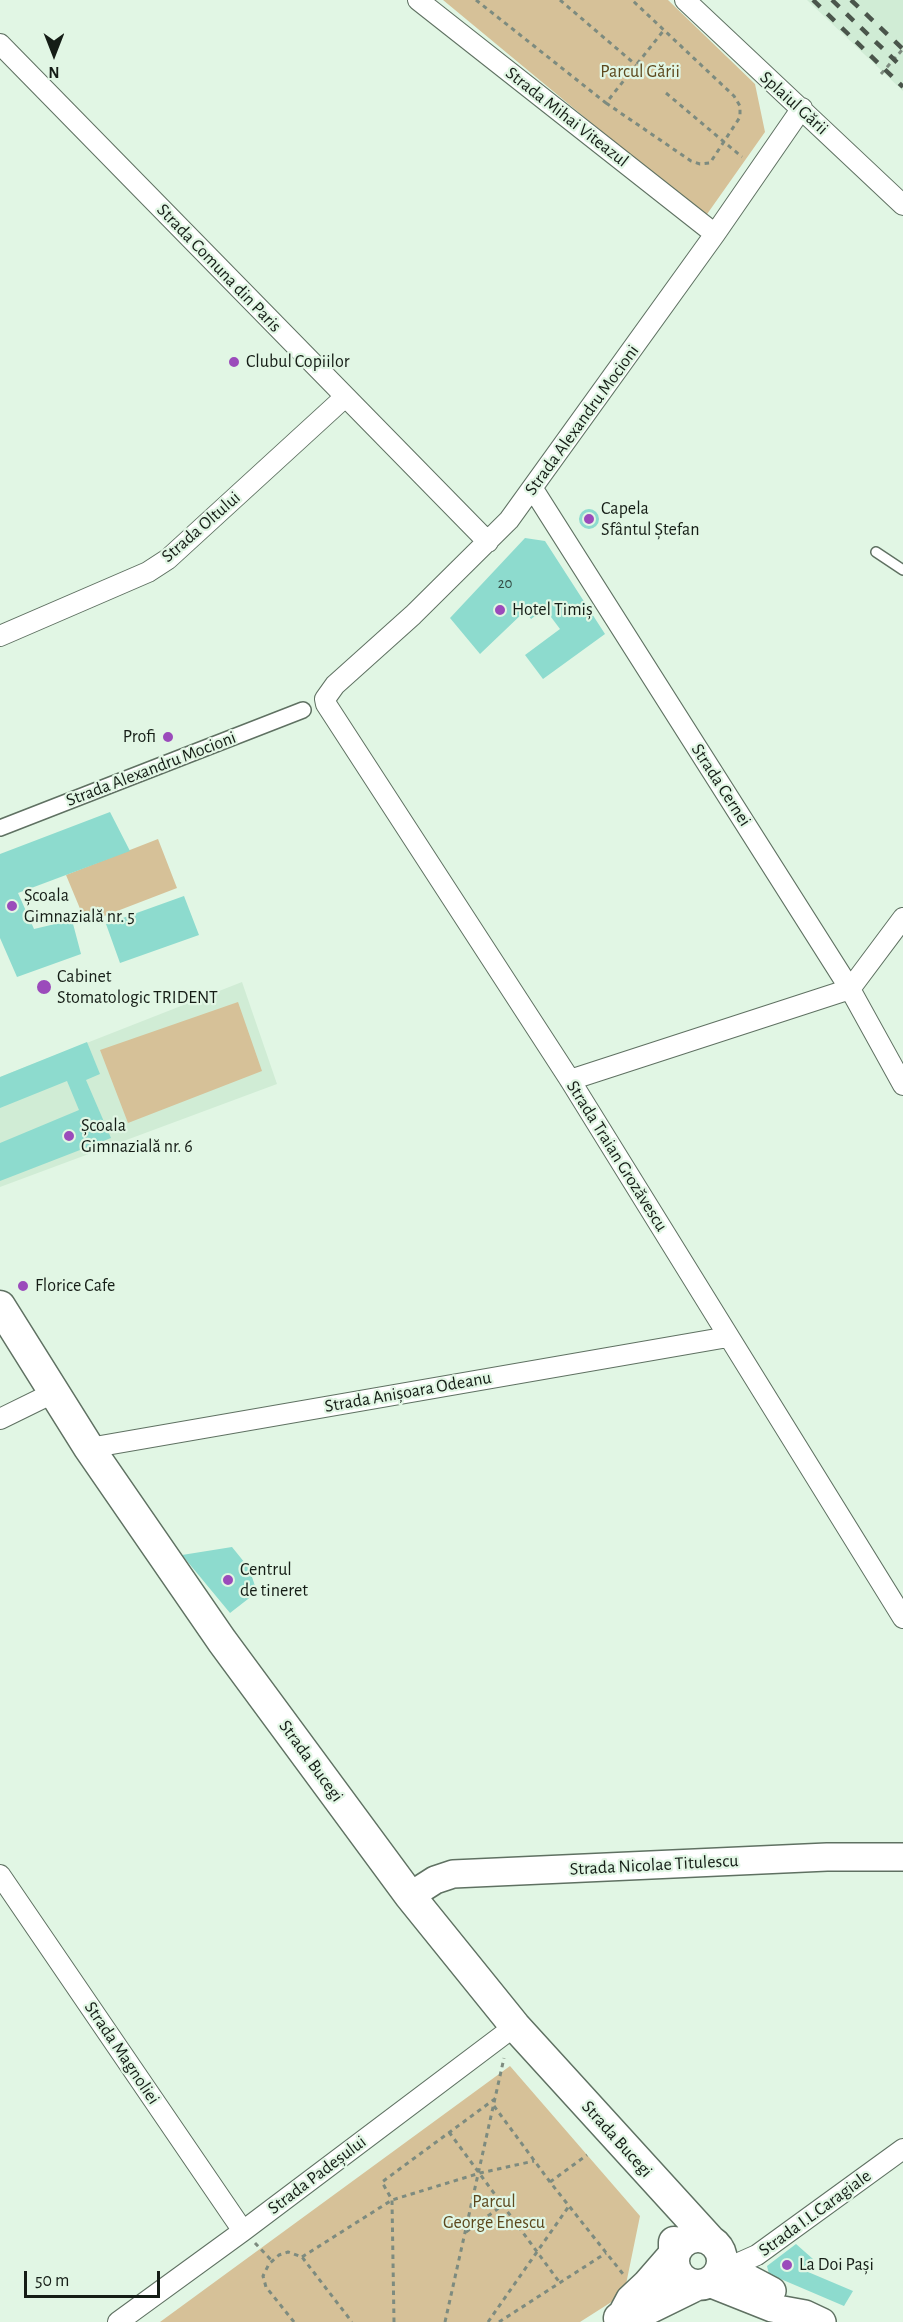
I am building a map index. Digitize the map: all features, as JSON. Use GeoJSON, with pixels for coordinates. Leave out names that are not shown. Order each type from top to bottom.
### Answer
{"type":"FeatureCollection","features":[{"type":"Feature","properties":{"kind":"main road","name":"Strada Bucegi"},"geometry":{"type":"LineString","coordinates":[[0,1306],[89,1448],[222,1641],[410,1896],[510,2038],[661,2188],[709,2268]]}},
{"type":"Feature","properties":{"kind":"main road","name":"Strada Nicolae Titulescu"},"geometry":{"type":"LineString","coordinates":[[410,1896],[435,1880],[453,1875],[827,1857],[903,1857]]}},
{"type":"Feature","properties":{"kind":"main road","name":"Strada Bucegi"},"geometry":{"type":"LineString","coordinates":[[661,2188],[672,2215],[674,2254]]}},
{"type":"Feature","properties":{"kind":"main road"},"geometry":{"type":"LineString","coordinates":[[618,2319],[631,2300],[647,2285],[682,2243],[699,2238],[709,2268],[772,2308],[813,2318]]}},
{"type":"Feature","properties":{"kind":"main road"},"geometry":{"type":"LineString","coordinates":[[618,2319],[642,2312],[709,2268]]}},
{"type":"Feature","properties":{"kind":"street","name":"Strada Mihai Viteazul"},"geometry":{"type":"LineString","coordinates":[[418,0],[715,234]]}},
{"type":"Feature","properties":{"kind":"street","name":"Splaiul Gării"},"geometry":{"type":"LineString","coordinates":[[686,0],[903,205]]}},
{"type":"Feature","properties":{"kind":"street","name":"Strada Comuna din Paris"},"geometry":{"type":"LineString","coordinates":[[0,44],[488,542]]}},
{"type":"Feature","properties":{"kind":"street","name":"Strada Alexandru Mocioni"},"geometry":{"type":"LineString","coordinates":[[325,699],[334,685],[414,615],[509,520],[715,234],[802,108]]}},
{"type":"Feature","properties":{"kind":"street","name":"Strada Oltului"},"geometry":{"type":"LineString","coordinates":[[0,636],[148,572],[168,559],[345,397]]}},
{"type":"Feature","properties":{"kind":"street","name":"Strada Cernei"},"geometry":{"type":"LineString","coordinates":[[533,489],[850,989],[903,1085]]}},
{"type":"Feature","properties":{"kind":"street","name":"Strada Traian Grozăvescu"},"geometry":{"type":"LineString","coordinates":[[325,699],[332,714],[570,1080],[903,1618]]}},
{"type":"Feature","properties":{"kind":"street","name":"Strada Alexandru Mocioni"},"geometry":{"type":"LineString","coordinates":[[0,828],[303,710]]}},
{"type":"Feature","properties":{"kind":"street"},"geometry":{"type":"LineString","coordinates":[[570,1080],[850,989],[903,918]]}},
{"type":"Feature","properties":{"kind":"street","name":"Strada Anișoara Odeanu"},"geometry":{"type":"LineString","coordinates":[[89,1448],[728,1336]]}},
{"type":"Feature","properties":{"kind":"street"},"geometry":{"type":"LineString","coordinates":[[0,1419],[53,1393]]}},
{"type":"Feature","properties":{"kind":"street","name":"Strada Magnoliei"},"geometry":{"type":"LineString","coordinates":[[0,1875],[243,2231]]}},
{"type":"Feature","properties":{"kind":"street","name":"Strada Padeșului"},"geometry":{"type":"LineString","coordinates":[[118,2322],[510,2038]]}},
{"type":"Feature","properties":{"kind":"street","name":"Strada I.L.Caragiale"},"geometry":{"type":"LineString","coordinates":[[709,2268],[739,2263],[757,2255],[903,2149]]}},
{"type":"Feature","properties":{"kind":"lane"},"geometry":{"type":"LineString","coordinates":[[876,552],[903,570]]}},
{"type":"Feature","properties":{"kind":"path"},"geometry":{"type":"LineString","coordinates":[[476,0],[606,103],[691,161],[700,164],[710,163],[740,117],[740,106],[734,96],[632,0]]}},
{"type":"Feature","properties":{"kind":"path"},"geometry":{"type":"LineString","coordinates":[[560,0],[636,65]]}},
{"type":"Feature","properties":{"kind":"path"},"geometry":{"type":"LineString","coordinates":[[606,103],[664,30]]}},
{"type":"Feature","properties":{"kind":"path"},"geometry":{"type":"LineString","coordinates":[[881,74],[903,48]]}},
{"type":"Feature","properties":{"kind":"path"},"geometry":{"type":"LineString","coordinates":[[666,93],[742,157]]}},
{"type":"Feature","properties":{"kind":"path"},"geometry":{"type":"LineString","coordinates":[[446,2322],[510,2038]]}},
{"type":"Feature","properties":{"kind":"path"},"geometry":{"type":"LineString","coordinates":[[394,2322],[392,2200],[382,2182],[496,2098]]}},
{"type":"Feature","properties":{"kind":"path"},"geometry":{"type":"LineString","coordinates":[[494,2106],[550,2182],[624,2275]]}},
{"type":"Feature","properties":{"kind":"path"},"geometry":{"type":"LineString","coordinates":[[449,2132],[560,2283]]}},
{"type":"Feature","properties":{"kind":"path"},"geometry":{"type":"LineString","coordinates":[[550,2182],[587,2155]]}},
{"type":"Feature","properties":{"kind":"path"},"geometry":{"type":"LineString","coordinates":[[302,2257],[392,2200],[480,2173],[534,2161]]}},
{"type":"Feature","properties":{"kind":"path"},"geometry":{"type":"LineString","coordinates":[[466,2232],[503,2205]]}},
{"type":"Feature","properties":{"kind":"path"},"geometry":{"type":"LineString","coordinates":[[488,2322],[569,2206]]}},
{"type":"Feature","properties":{"kind":"path"},"geometry":{"type":"LineString","coordinates":[[243,2231],[272,2261]]}},
{"type":"Feature","properties":{"kind":"path"},"geometry":{"type":"LineString","coordinates":[[294,2322],[266,2287],[263,2276],[272,2261],[288,2252],[302,2257],[352,2322]]}},
{"type":"Feature","properties":{"kind":"path"},"geometry":{"type":"LineString","coordinates":[[500,2322],[606,2253]]}},
{"type":"Feature","properties":{"kind":"shaded area"},"geometry":{"type":"Polygon","coordinates":[[[807,0],[903,0],[903,91],[807,0]]]}},
{"type":"Feature","properties":{"kind":"shaded area","name":"Școala Gimnazială nr. 6"},"geometry":{"type":"Polygon","coordinates":[[[242,982],[277,1084],[0,1187],[0,1077],[242,982]]]}},
{"type":"Feature","properties":{"kind":"green space","name":"Parcul Gării"},"geometry":{"type":"Polygon","coordinates":[[[443,0],[668,0],[755,84],[765,132],[705,217],[443,0]]]}},
{"type":"Feature","properties":{"kind":"green space"},"geometry":{"type":"Polygon","coordinates":[[[158,839],[177,888],[86,923],[66,875],[158,839]]]}},
{"type":"Feature","properties":{"kind":"green space"},"geometry":{"type":"Polygon","coordinates":[[[238,1002],[262,1071],[128,1123],[100,1050],[238,1002]]]}},
{"type":"Feature","properties":{"kind":"green space","name":"Parcul George Enescu"},"geometry":{"type":"Polygon","coordinates":[[[510,2066],[640,2216],[624,2294],[580,2322],[160,2322],[510,2066]]]}},
{"type":"Feature","properties":{"kind":"building","name":"Capela Sfântul Ștefan"},"geometry":{"type":"Polygon","coordinates":[[[589,509],[596,512],[599,519],[596,526],[589,529],[582,526],[579,519],[582,512],[589,509]]]}},
{"type":"Feature","properties":{"kind":"building","name":"Hotel Timiș"},"geometry":{"type":"Polygon","coordinates":[[[525,538],[545,541],[605,634],[543,679],[525,655],[560,629],[545,609],[531,619],[525,611],[480,654],[450,618],[525,538]]]}},
{"type":"Feature","properties":{"kind":"building","name":"Școala Gimnazială nr. 5"},"geometry":{"type":"Polygon","coordinates":[[[110,812],[130,851],[18,893],[34,929],[72,920],[81,954],[17,977],[0,938],[0,854],[110,812]]]}},
{"type":"Feature","properties":{"kind":"building"},"geometry":{"type":"Polygon","coordinates":[[[184,896],[199,935],[120,963],[106,924],[184,896]]]}},
{"type":"Feature","properties":{"kind":"building"},"geometry":{"type":"Polygon","coordinates":[[[87,1042],[100,1074],[86,1080],[111,1138],[0,1181],[0,1143],[79,1110],[67,1081],[0,1108],[0,1077],[87,1042]]]}},
{"type":"Feature","properties":{"kind":"building","name":"Centrul de tineret"},"geometry":{"type":"Polygon","coordinates":[[[232,1547],[249,1568],[257,1592],[230,1613],[182,1555],[232,1547]]]}},
{"type":"Feature","properties":{"kind":"building"},"geometry":{"type":"Polygon","coordinates":[[[796,2244],[813,2259],[801,2269],[853,2291],[844,2306],[769,2274],[767,2266],[796,2244]]]}},
{"type":"Feature","properties":{"kind":"railway"},"geometry":{"type":"LineString","coordinates":[[813,0],[903,87]]}},
{"type":"Feature","properties":{"kind":"railway"},"geometry":{"type":"LineString","coordinates":[[832,0],[903,68]]}},
{"type":"Feature","properties":{"kind":"railway"},"geometry":{"type":"LineString","coordinates":[[851,0],[903,49]]}},
{"type":"Feature","properties":{"kind":"place","name":"Clubul Copiilor"},"geometry":{"type":"Point","coordinates":[234,362]}},
{"type":"Feature","properties":{"kind":"place","name":"Capela Sfântul Ștefan"},"geometry":{"type":"Point","coordinates":[589,519]}},
{"type":"Feature","properties":{"kind":"place","name":"Hotel Timiș"},"geometry":{"type":"Point","coordinates":[500,610]}},
{"type":"Feature","properties":{"kind":"place","name":"Profi"},"geometry":{"type":"Point","coordinates":[168,737]}},
{"type":"Feature","properties":{"kind":"place","name":"Școala Gimnazială nr. 5"},"geometry":{"type":"Point","coordinates":[12,906]}},
{"type":"Feature","properties":{"kind":"place","name":"Cabinet Stomatologic TRIDENT"},"geometry":{"type":"Point","coordinates":[44,987]}},
{"type":"Feature","properties":{"kind":"place","name":"Școala Gimnazială nr. 6"},"geometry":{"type":"Point","coordinates":[69,1136]}},
{"type":"Feature","properties":{"kind":"place","name":"Florice Cafe"},"geometry":{"type":"Point","coordinates":[23,1286]}},
{"type":"Feature","properties":{"kind":"place","name":"Centrul de tineret"},"geometry":{"type":"Point","coordinates":[228,1580]}},
{"type":"Feature","properties":{"kind":"place","name":"La Doi Pași"},"geometry":{"type":"Point","coordinates":[787,2265]}}]}
